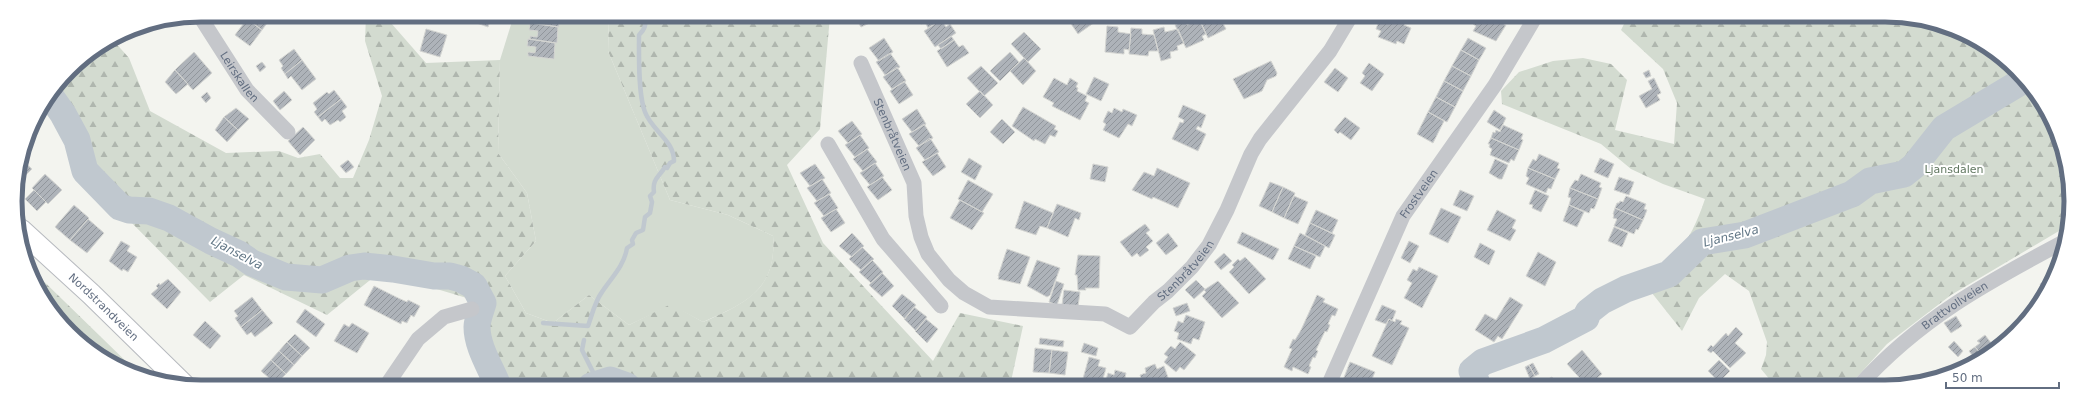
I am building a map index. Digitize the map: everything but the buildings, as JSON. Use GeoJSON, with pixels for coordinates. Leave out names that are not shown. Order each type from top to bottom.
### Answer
{"type":"FeatureCollection","features":[{"type":"Feature","properties":{"kind":"main road","name":"Nordstrandveien"},"geometry":{"type":"LineString","coordinates":[[25,233],[96,299],[177,378]]}},
{"type":"Feature","properties":{"kind":"street","name":"Leirskallen"},"geometry":{"type":"LineString","coordinates":[[204,22],[248,90],[288,132]]}},
{"type":"Feature","properties":{"kind":"street","name":"Stenbråtveien"},"geometry":{"type":"LineString","coordinates":[[861,63],[914,183],[916,216],[921,237],[928,254],[949,280],[964,294],[984,305],[1005,309],[1105,314],[1130,327],[1154,302],[1168,291],[1192,267],[1209,245],[1228,210],[1251,154],[1260,139],[1330,51],[1347,22]]}},
{"type":"Feature","properties":{"kind":"street","name":"Frostveien"},"geometry":{"type":"LineString","coordinates":[[1331,380],[1403,216],[1495,85],[1532,22]]}},
{"type":"Feature","properties":{"kind":"street"},"geometry":{"type":"LineString","coordinates":[[828,144],[883,239],[941,306]]}},
{"type":"Feature","properties":{"kind":"street","name":"Brattvollveien"},"geometry":{"type":"LineString","coordinates":[[1865,380],[1894,349],[1938,314],[1984,285],[2059,244]]}},
{"type":"Feature","properties":{"kind":"street"},"geometry":{"type":"LineString","coordinates":[[908,268],[928,254]]}},
{"type":"Feature","properties":{"kind":"street"},"geometry":{"type":"LineString","coordinates":[[390,380],[402,361],[423,334],[444,317],[472,309]]}},
{"type":"Feature","properties":{"kind":"green space"},"geometry":{"type":"Polygon","coordinates":[[[366,22],[390,22],[426,63],[500,60],[498,153],[527,193],[536,241],[505,276],[526,313],[553,323],[589,295],[629,325],[671,304],[703,322],[733,308],[756,292],[770,269],[773,254],[773,236],[728,215],[670,200],[608,51],[609,22],[829,22],[820,129],[787,165],[823,243],[933,361],[960,313],[1023,326],[1011,380],[496,380],[470,299],[380,272],[327,315],[244,275],[210,302],[124,215],[81,183],[50,104],[74,74],[92,59],[116,43],[129,58],[150,111],[226,153],[279,151],[298,158],[320,154],[340,178],[353,178],[369,140],[382,96],[365,41],[366,22]]]}},
{"type":"Feature","properties":{"kind":"green space"},"geometry":{"type":"Polygon","coordinates":[[[512,22],[609,22],[608,51],[670,200],[728,215],[773,236],[773,254],[770,269],[756,292],[733,308],[703,322],[671,305],[629,325],[589,295],[553,323],[526,313],[505,276],[536,241],[527,193],[498,153],[500,60],[512,22]]]}},
{"type":"Feature","properties":{"kind":"green space","name":"Ljansdalen"},"geometry":{"type":"Polygon","coordinates":[[[1625,22],[1897,22],[1920,25],[1943,31],[1964,40],[1994,59],[2012,74],[2027,92],[2046,122],[2055,143],[2061,166],[2064,189],[2064,213],[2062,229],[1951,295],[1887,344],[1854,380],[1770,380],[1761,369],[1766,355],[1767,342],[1749,291],[1725,274],[1699,298],[1682,331],[1644,283],[1639,273],[1661,266],[1678,250],[1690,235],[1705,199],[1663,184],[1631,169],[1601,144],[1502,104],[1501,91],[1519,72],[1553,61],[1583,58],[1611,64],[1627,80],[1615,130],[1674,144],[1677,103],[1663,69],[1621,30],[1625,22]]]}},
{"type":"Feature","properties":{"kind":"green space"},"geometry":{"type":"Polygon","coordinates":[[[38,276],[130,365],[111,356],[74,328],[52,300],[38,276]]]}},
{"type":"Feature","properties":{"kind":"waterway"},"geometry":{"type":"LineString","coordinates":[[543,323],[588,326],[596,304],[620,266],[627,248],[633,244],[632,240],[636,233],[643,230],[645,217],[650,213],[652,202],[650,196],[654,192],[656,178],[665,167],[667,168],[670,163],[674,161],[673,154],[667,141],[648,119],[641,96],[639,75],[639,35],[643,31],[645,22]]}},
{"type":"Feature","properties":{"kind":"waterway","name":"Ljanselva"},"geometry":{"type":"LineString","coordinates":[[1476,380],[1472,371],[1483,362],[1544,340],[1586,318],[1588,312],[1602,301],[1626,289],[1669,274],[1702,242],[1745,235],[1852,194],[1870,181],[1904,174],[1914,166],[1944,128],[2020,83]]}},
{"type":"Feature","properties":{"kind":"waterway","name":"Ljanselva"},"geometry":{"type":"LineString","coordinates":[[53,100],[63,114],[77,140],[85,171],[120,207],[129,210],[149,211],[169,218],[211,241],[239,254],[252,263],[286,277],[322,280],[350,268],[364,266],[434,276],[450,276],[461,279],[474,286],[483,303],[477,324],[479,342],[495,380]]}},
{"type":"Feature","properties":{"kind":"waterway"},"geometry":{"type":"LineString","coordinates":[[584,340],[582,350],[594,374],[593,380]]}}]}
